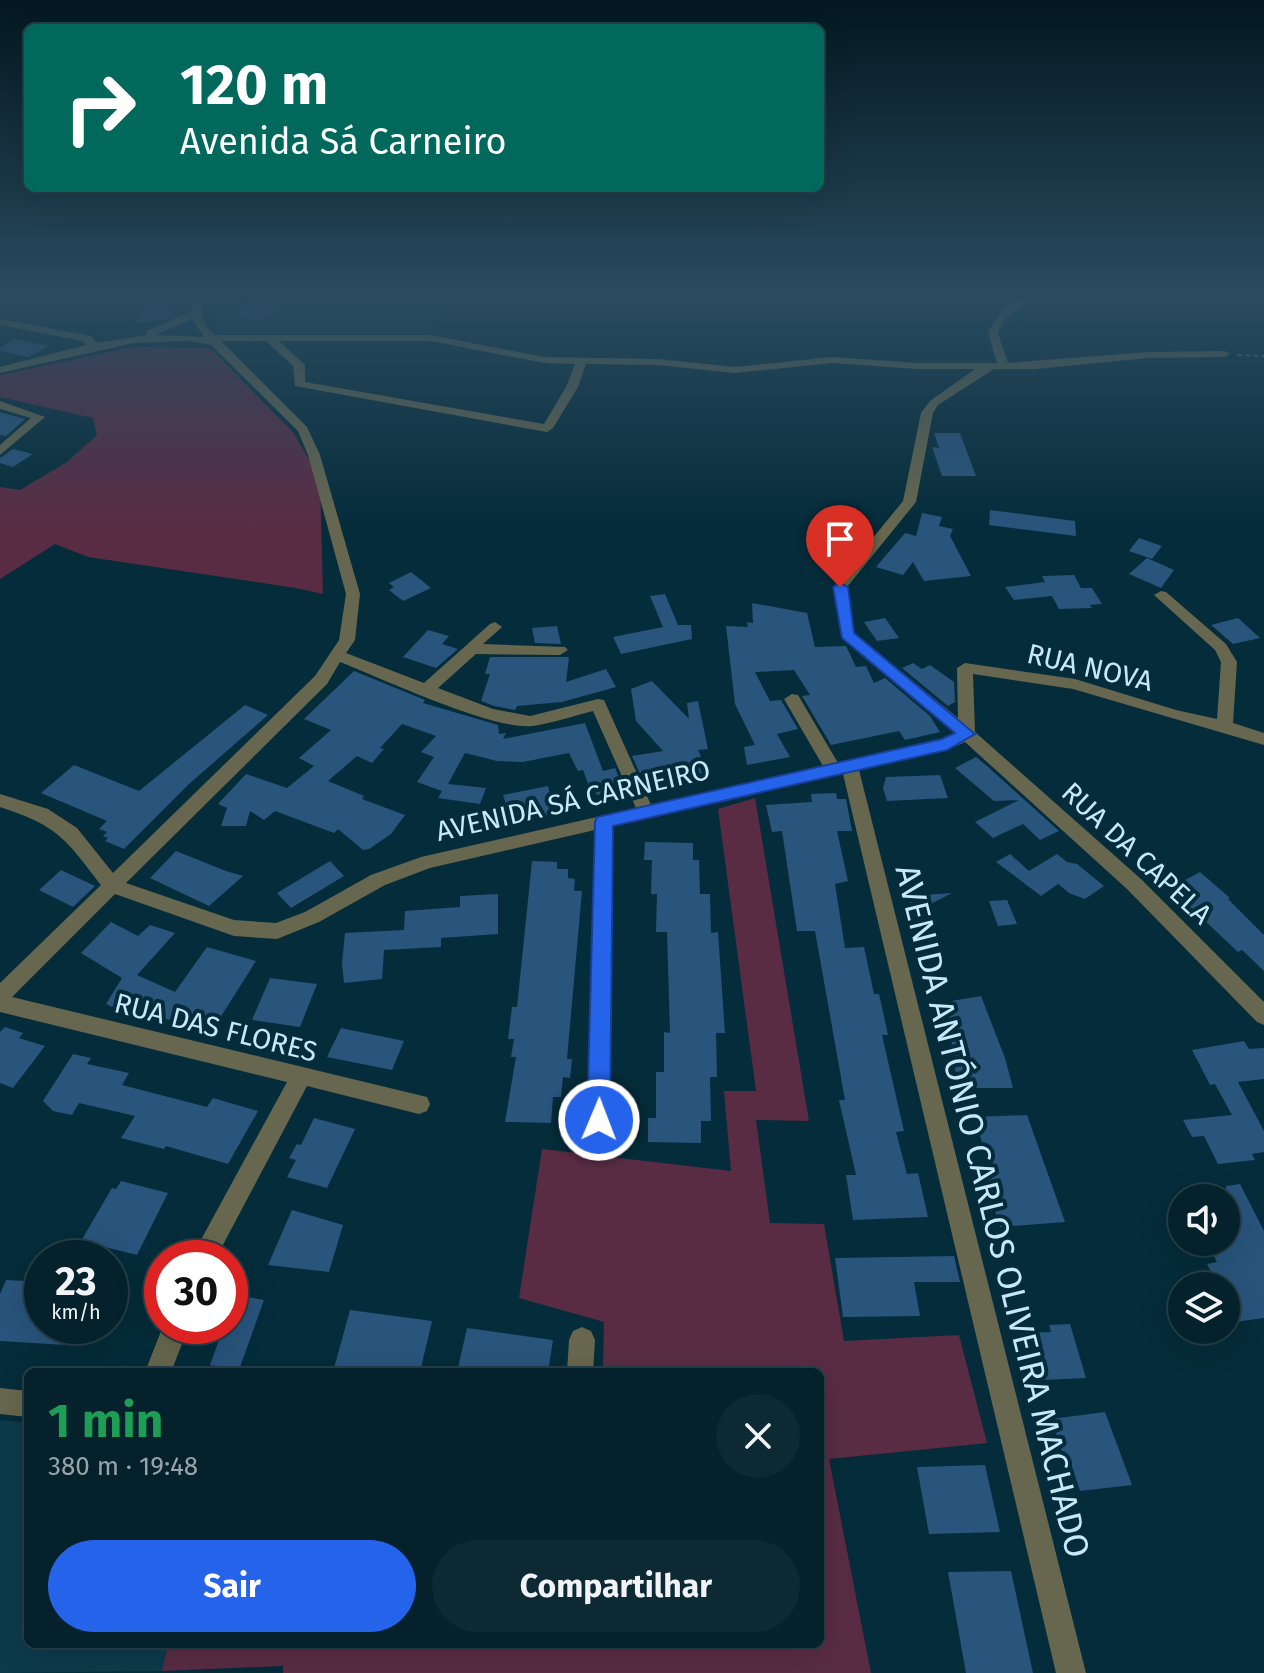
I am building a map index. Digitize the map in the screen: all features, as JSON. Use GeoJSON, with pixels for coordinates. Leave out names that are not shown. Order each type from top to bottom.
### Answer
{"type":"FeatureCollection","features":[{"type":"Feature","properties":{"kind":"street"},"geometry":{"type":"LineString","coordinates":[[0,996],[321,680],[347,640],[353,594],[314,455],[303,430],[244,371]]}},
{"type":"Feature","properties":{"kind":"street"},"geometry":{"type":"LineString","coordinates":[[299,371],[299,384],[547,428],[578,371]]}},
{"type":"Feature","properties":{"kind":"street","name":"RUA DA CAPELA"},"geometry":{"type":"LineString","coordinates":[[980,371],[934,403],[927,413],[909,502],[840,587],[847,635],[967,734],[1134,884],[1264,1016]]}},
{"type":"Feature","properties":{"kind":"street"},"geometry":{"type":"LineString","coordinates":[[0,405],[39,417],[0,451]]}},
{"type":"Feature","properties":{"kind":"street"},"geometry":{"type":"LineString","coordinates":[[1161,595],[1221,647],[1229,662],[1225,726]]}},
{"type":"Feature","properties":{"kind":"street"},"geometry":{"type":"LineString","coordinates":[[425,691],[495,627]]}},
{"type":"Feature","properties":{"kind":"street"},"geometry":{"type":"LineString","coordinates":[[466,652],[472,649],[560,650]]}},
{"type":"Feature","properties":{"kind":"street"},"geometry":{"type":"LineString","coordinates":[[337,655],[490,714],[530,721],[598,704],[646,812]]}},
{"type":"Feature","properties":{"kind":"street","name":"RUA NOVA"},"geometry":{"type":"LineString","coordinates":[[967,734],[965,668],[1075,684],[1264,739]]}},
{"type":"Feature","properties":{"kind":"street","name":"AVENIDA ANTÓNIO CARLOS OLIVEIRA MACHADO"},"geometry":{"type":"LineString","coordinates":[[792,699],[842,768],[1071,1673]]}},
{"type":"Feature","properties":{"kind":"street","name":"AVENIDA SÁ CARNEIRO"},"geometry":{"type":"LineString","coordinates":[[112,886],[234,928],[277,931],[312,917],[378,880],[427,862],[947,744],[967,734]]}},
{"type":"Feature","properties":{"kind":"street"},"geometry":{"type":"LineString","coordinates":[[0,800],[42,814],[71,833],[112,886]]}},
{"type":"Feature","properties":{"kind":"street"},"geometry":{"type":"LineString","coordinates":[[598,1150],[604,822]]}},
{"type":"Feature","properties":{"kind":"street","name":"RUA DAS FLORES"},"geometry":{"type":"LineString","coordinates":[[0,1003],[419,1104]]}},
{"type":"Feature","properties":{"kind":"street"},"geometry":{"type":"LineString","coordinates":[[213,1240],[301,1076]]}},
{"type":"Feature","properties":{"kind":"street"},"geometry":{"type":"LineString","coordinates":[[580,1368],[582,1340]]}},
{"type":"Feature","properties":{"kind":"street"},"geometry":{"type":"LineString","coordinates":[[160,1368],[169,1344]]}},
{"type":"Feature","properties":{"kind":"street"},"geometry":{"type":"LineString","coordinates":[[0,1401],[24,1404]]}},
{"type":"Feature","properties":{"kind":"shaded area"},"geometry":{"type":"Polygon","coordinates":[[[19,371],[233,371],[293,432],[320,479],[323,594],[88,557],[55,544],[0,579],[0,487],[20,490],[67,462],[97,435],[93,418],[0,397],[0,375],[19,371]]]}},
{"type":"Feature","properties":{"kind":"shaded area"},"geometry":{"type":"Polygon","coordinates":[[[755,798],[809,1121],[756,1120],[770,1223],[824,1224],[844,1341],[959,1335],[987,1443],[829,1459],[871,1673],[283,1673],[283,1666],[162,1671],[167,1648],[824,1648],[824,1368],[603,1368],[604,1322],[519,1298],[542,1149],[731,1171],[724,1091],[756,1091],[718,809],[755,798]]]}},
{"type":"Feature","properties":{"kind":"shaded area"},"geometry":{"type":"Polygon","coordinates":[[[0,1420],[24,1423],[24,1648],[167,1648],[162,1671],[0,1673],[0,1420]]]}},
{"type":"Feature","properties":{"kind":"building"},"geometry":{"type":"Polygon","coordinates":[[[0,412],[25,419],[6,436],[0,435],[0,412]]]}},
{"type":"Feature","properties":{"kind":"building"},"geometry":{"type":"Polygon","coordinates":[[[934,433],[960,433],[976,476],[942,476],[932,447],[939,448],[934,433]]]}},
{"type":"Feature","properties":{"kind":"building"},"geometry":{"type":"Polygon","coordinates":[[[13,449],[33,454],[13,467],[0,463],[0,458],[13,449]]]}},
{"type":"Feature","properties":{"kind":"building"},"geometry":{"type":"Polygon","coordinates":[[[990,510],[1075,521],[1076,536],[989,525],[990,510]]]}},
{"type":"Feature","properties":{"kind":"building"},"geometry":{"type":"Polygon","coordinates":[[[922,513],[942,517],[939,526],[953,529],[950,536],[971,576],[924,581],[913,562],[903,575],[876,567],[905,533],[916,536],[922,513]]]}},
{"type":"Feature","properties":{"kind":"building"},"geometry":{"type":"Polygon","coordinates":[[[1139,538],[1162,546],[1152,559],[1129,551],[1139,538]]]}},
{"type":"Feature","properties":{"kind":"building"},"geometry":{"type":"Polygon","coordinates":[[[1147,558],[1174,570],[1161,588],[1129,574],[1147,558]]]}},
{"type":"Feature","properties":{"kind":"building"},"geometry":{"type":"Polygon","coordinates":[[[411,572],[431,588],[403,601],[389,590],[394,587],[389,583],[411,572]]]}},
{"type":"Feature","properties":{"kind":"building"},"geometry":{"type":"Polygon","coordinates":[[[1074,575],[1081,588],[1092,588],[1102,604],[1090,605],[1092,608],[1059,609],[1052,596],[1014,600],[1005,587],[1045,582],[1042,576],[1074,575]]]}},
{"type":"Feature","properties":{"kind":"building"},"geometry":{"type":"Polygon","coordinates":[[[665,594],[678,625],[691,625],[692,639],[621,654],[613,637],[663,627],[650,596],[665,594]]]}},
{"type":"Feature","properties":{"kind":"building"},"geometry":{"type":"Polygon","coordinates":[[[752,603],[807,613],[815,647],[846,646],[856,667],[866,666],[874,683],[885,678],[930,716],[940,732],[905,740],[899,731],[831,745],[802,696],[810,695],[794,670],[755,672],[770,701],[781,700],[798,729],[777,734],[790,757],[747,765],[744,747],[755,745],[735,704],[726,626],[748,627],[747,622],[753,623],[752,603]]]}},
{"type":"Feature","properties":{"kind":"building"},"geometry":{"type":"Polygon","coordinates":[[[885,618],[899,638],[877,641],[864,622],[885,618]]]}},
{"type":"Feature","properties":{"kind":"building"},"geometry":{"type":"Polygon","coordinates":[[[1238,618],[1260,638],[1233,644],[1211,625],[1238,618]]]}},
{"type":"Feature","properties":{"kind":"building"},"geometry":{"type":"Polygon","coordinates":[[[557,626],[561,644],[535,643],[532,628],[557,626]]]}},
{"type":"Feature","properties":{"kind":"building"},"geometry":{"type":"Polygon","coordinates":[[[428,630],[449,636],[442,644],[458,649],[436,668],[403,657],[428,630]]]}},
{"type":"Feature","properties":{"kind":"building"},"geometry":{"type":"Polygon","coordinates":[[[490,657],[569,657],[566,682],[606,669],[616,687],[562,702],[517,706],[515,710],[494,706],[481,701],[490,674],[485,674],[490,657]]]}},
{"type":"Feature","properties":{"kind":"building"},"geometry":{"type":"Polygon","coordinates":[[[913,663],[922,669],[930,665],[954,682],[955,702],[948,706],[902,668],[913,663]]]}},
{"type":"Feature","properties":{"kind":"building"},"geometry":{"type":"Polygon","coordinates":[[[354,671],[425,700],[423,703],[498,725],[499,734],[506,733],[503,739],[585,723],[603,771],[615,768],[623,787],[597,795],[594,788],[590,789],[583,770],[578,771],[569,753],[523,762],[497,761],[465,753],[448,784],[486,788],[480,804],[438,798],[442,791],[417,782],[434,757],[421,752],[436,736],[402,724],[380,748],[384,749],[372,763],[357,756],[328,781],[364,796],[362,799],[405,815],[391,834],[369,849],[363,850],[338,829],[334,833],[275,811],[264,820],[250,811],[246,826],[221,826],[227,808],[218,804],[246,774],[287,788],[314,766],[299,758],[331,730],[304,719],[354,671]]]}},
{"type":"Feature","properties":{"kind":"building"},"geometry":{"type":"Polygon","coordinates":[[[652,681],[689,719],[687,703],[698,701],[708,749],[698,750],[702,759],[697,760],[702,773],[644,783],[632,756],[663,751],[636,721],[631,689],[652,681]]]}},
{"type":"Feature","properties":{"kind":"building"},"geometry":{"type":"Polygon","coordinates":[[[245,705],[268,715],[189,784],[124,849],[105,841],[108,838],[103,836],[107,832],[99,829],[107,821],[41,793],[74,765],[139,791],[245,705]]]}},
{"type":"Feature","properties":{"kind":"building"},"geometry":{"type":"Polygon","coordinates":[[[976,757],[1059,831],[1040,840],[1023,824],[993,838],[975,822],[1019,800],[994,801],[955,768],[976,757]]]}},
{"type":"Feature","properties":{"kind":"building"},"geometry":{"type":"Polygon","coordinates":[[[940,775],[948,798],[887,801],[883,788],[886,777],[940,775]]]}},
{"type":"Feature","properties":{"kind":"building"},"geometry":{"type":"Polygon","coordinates":[[[548,786],[554,814],[512,822],[503,795],[548,786]]]}},
{"type":"Feature","properties":{"kind":"building"},"geometry":{"type":"Polygon","coordinates":[[[836,793],[837,799],[846,799],[852,831],[837,831],[848,881],[835,884],[845,948],[864,947],[874,994],[879,994],[888,1035],[882,1035],[904,1131],[896,1132],[907,1174],[918,1173],[928,1217],[853,1220],[846,1175],[856,1175],[839,1100],[845,1100],[815,931],[797,931],[782,831],[772,832],[766,805],[812,802],[811,794],[836,793]]]}},
{"type":"Feature","properties":{"kind":"building"},"geometry":{"type":"Polygon","coordinates":[[[645,842],[693,843],[693,860],[699,860],[700,894],[710,894],[711,933],[718,932],[725,1033],[716,1033],[717,1077],[710,1077],[711,1121],[701,1121],[701,1143],[648,1142],[648,1118],[656,1118],[656,1072],[664,1072],[664,1032],[670,1033],[667,932],[656,932],[657,894],[651,894],[652,860],[644,860],[645,842]]]}},
{"type":"Feature","properties":{"kind":"building"},"geometry":{"type":"Polygon","coordinates":[[[176,851],[243,876],[209,906],[150,878],[176,851]]]}},
{"type":"Feature","properties":{"kind":"building"},"geometry":{"type":"Polygon","coordinates":[[[1010,854],[1029,871],[1057,854],[1067,862],[1077,864],[1104,886],[1085,899],[1069,893],[1058,884],[1041,896],[996,862],[1010,854]]]}},
{"type":"Feature","properties":{"kind":"building"},"geometry":{"type":"Polygon","coordinates":[[[330,861],[344,876],[291,908],[277,893],[330,861]]]}},
{"type":"Feature","properties":{"kind":"building"},"geometry":{"type":"Polygon","coordinates":[[[532,861],[557,862],[557,869],[568,869],[568,878],[575,879],[574,891],[582,891],[567,1059],[572,1059],[570,1078],[563,1077],[561,1097],[553,1097],[551,1123],[505,1122],[516,1057],[511,1057],[514,1039],[508,1039],[512,1007],[517,1007],[532,861]]]}},
{"type":"Feature","properties":{"kind":"building"},"geometry":{"type":"Polygon","coordinates":[[[61,870],[95,886],[73,907],[39,890],[61,870]]]}},
{"type":"Feature","properties":{"kind":"building"},"geometry":{"type":"Polygon","coordinates":[[[1200,872],[1230,898],[1264,935],[1264,971],[1242,950],[1238,952],[1170,888],[1200,872]]]}},
{"type":"Feature","properties":{"kind":"building"},"geometry":{"type":"Polygon","coordinates":[[[952,893],[913,913],[908,896],[952,893]]]}},
{"type":"Feature","properties":{"kind":"building"},"geometry":{"type":"Polygon","coordinates":[[[498,894],[498,934],[441,938],[441,947],[384,950],[382,979],[344,983],[345,933],[404,930],[405,911],[460,907],[460,896],[498,894]]]}},
{"type":"Feature","properties":{"kind":"building"},"geometry":{"type":"Polygon","coordinates":[[[1007,900],[1017,924],[998,926],[989,901],[1007,900]]]}},
{"type":"Feature","properties":{"kind":"building"},"geometry":{"type":"Polygon","coordinates":[[[111,922],[138,936],[150,925],[175,933],[137,975],[175,992],[207,947],[256,961],[213,1029],[125,1013],[106,1004],[122,978],[81,953],[111,922]]]}},
{"type":"Feature","properties":{"kind":"building"},"geometry":{"type":"Polygon","coordinates":[[[270,978],[317,984],[300,1027],[252,1020],[270,978]]]}},
{"type":"Feature","properties":{"kind":"building"},"geometry":{"type":"Polygon","coordinates":[[[981,996],[1013,1088],[966,1088],[964,1078],[957,1078],[952,1054],[955,1054],[939,1003],[981,996]]]}},
{"type":"Feature","properties":{"kind":"building"},"geometry":{"type":"Polygon","coordinates":[[[5,1027],[23,1033],[19,1038],[45,1046],[13,1088],[0,1083],[0,1032],[5,1027]]]}},
{"type":"Feature","properties":{"kind":"building"},"geometry":{"type":"Polygon","coordinates":[[[341,1028],[404,1041],[392,1070],[327,1057],[341,1028]]]}},
{"type":"Feature","properties":{"kind":"building"},"geometry":{"type":"Polygon","coordinates":[[[1244,1041],[1249,1049],[1264,1048],[1264,1079],[1238,1082],[1264,1131],[1264,1152],[1252,1154],[1255,1160],[1218,1164],[1204,1136],[1192,1137],[1183,1120],[1232,1115],[1215,1084],[1210,1085],[1192,1050],[1244,1041]]]}},
{"type":"Feature","properties":{"kind":"building"},"geometry":{"type":"Polygon","coordinates":[[[73,1054],[91,1058],[87,1064],[129,1073],[122,1085],[207,1107],[213,1098],[258,1111],[228,1164],[166,1146],[164,1149],[121,1138],[135,1116],[79,1103],[72,1115],[53,1111],[43,1101],[73,1054]]]}},
{"type":"Feature","properties":{"kind":"building"},"geometry":{"type":"Polygon","coordinates":[[[1027,1115],[1065,1222],[1000,1227],[985,1179],[992,1179],[975,1117],[1027,1115]]]}},
{"type":"Feature","properties":{"kind":"building"},"geometry":{"type":"Polygon","coordinates":[[[314,1118],[355,1129],[327,1188],[287,1177],[296,1160],[289,1158],[297,1144],[301,1145],[314,1118]]]}},
{"type":"Feature","properties":{"kind":"building"},"geometry":{"type":"Polygon","coordinates":[[[121,1181],[168,1193],[137,1255],[128,1253],[128,1240],[82,1240],[112,1188],[116,1189],[121,1181]]]}},
{"type":"Feature","properties":{"kind":"building"},"geometry":{"type":"Polygon","coordinates":[[[1240,1184],[1264,1231],[1264,1318],[1240,1321],[1240,1272],[1211,1272],[1207,1264],[1217,1262],[1214,1256],[1240,1256],[1240,1184]]]}},
{"type":"Feature","properties":{"kind":"building"},"geometry":{"type":"Polygon","coordinates":[[[292,1210],[343,1225],[329,1272],[268,1265],[292,1210]]]}},
{"type":"Feature","properties":{"kind":"building"},"geometry":{"type":"Polygon","coordinates":[[[954,1256],[960,1282],[914,1282],[920,1316],[843,1317],[835,1258],[954,1256]]]}},
{"type":"Feature","properties":{"kind":"building"},"geometry":{"type":"Polygon","coordinates":[[[6,1280],[24,1281],[24,1342],[0,1341],[0,1294],[6,1280]]]}},
{"type":"Feature","properties":{"kind":"building"},"geometry":{"type":"Polygon","coordinates":[[[248,1297],[264,1300],[240,1368],[210,1365],[218,1344],[248,1344],[248,1297]]]}},
{"type":"Feature","properties":{"kind":"building"},"geometry":{"type":"Polygon","coordinates":[[[350,1310],[432,1321],[421,1368],[334,1368],[350,1310]]]}},
{"type":"Feature","properties":{"kind":"building"},"geometry":{"type":"Polygon","coordinates":[[[1070,1324],[1086,1378],[1042,1380],[1028,1333],[1051,1332],[1049,1325],[1070,1324]]]}},
{"type":"Feature","properties":{"kind":"building"},"geometry":{"type":"Polygon","coordinates":[[[467,1328],[553,1340],[549,1368],[458,1368],[467,1328]]]}},
{"type":"Feature","properties":{"kind":"building"},"geometry":{"type":"Polygon","coordinates":[[[1105,1412],[1132,1485],[1080,1491],[1068,1454],[1063,1455],[1051,1419],[1105,1412]]]}},
{"type":"Feature","properties":{"kind":"building"},"geometry":{"type":"Polygon","coordinates":[[[985,1465],[1000,1532],[929,1534],[917,1467],[985,1465]]]}},
{"type":"Feature","properties":{"kind":"building"},"geometry":{"type":"Polygon","coordinates":[[[1011,1571],[1033,1673],[966,1673],[948,1572],[1011,1571]]]}},
{"type":"Feature","properties":{"kind":"route"},"geometry":{"type":"LineString","coordinates":[[599,1120],[604,822],[947,744],[967,734],[847,635],[840,587]]}}]}
